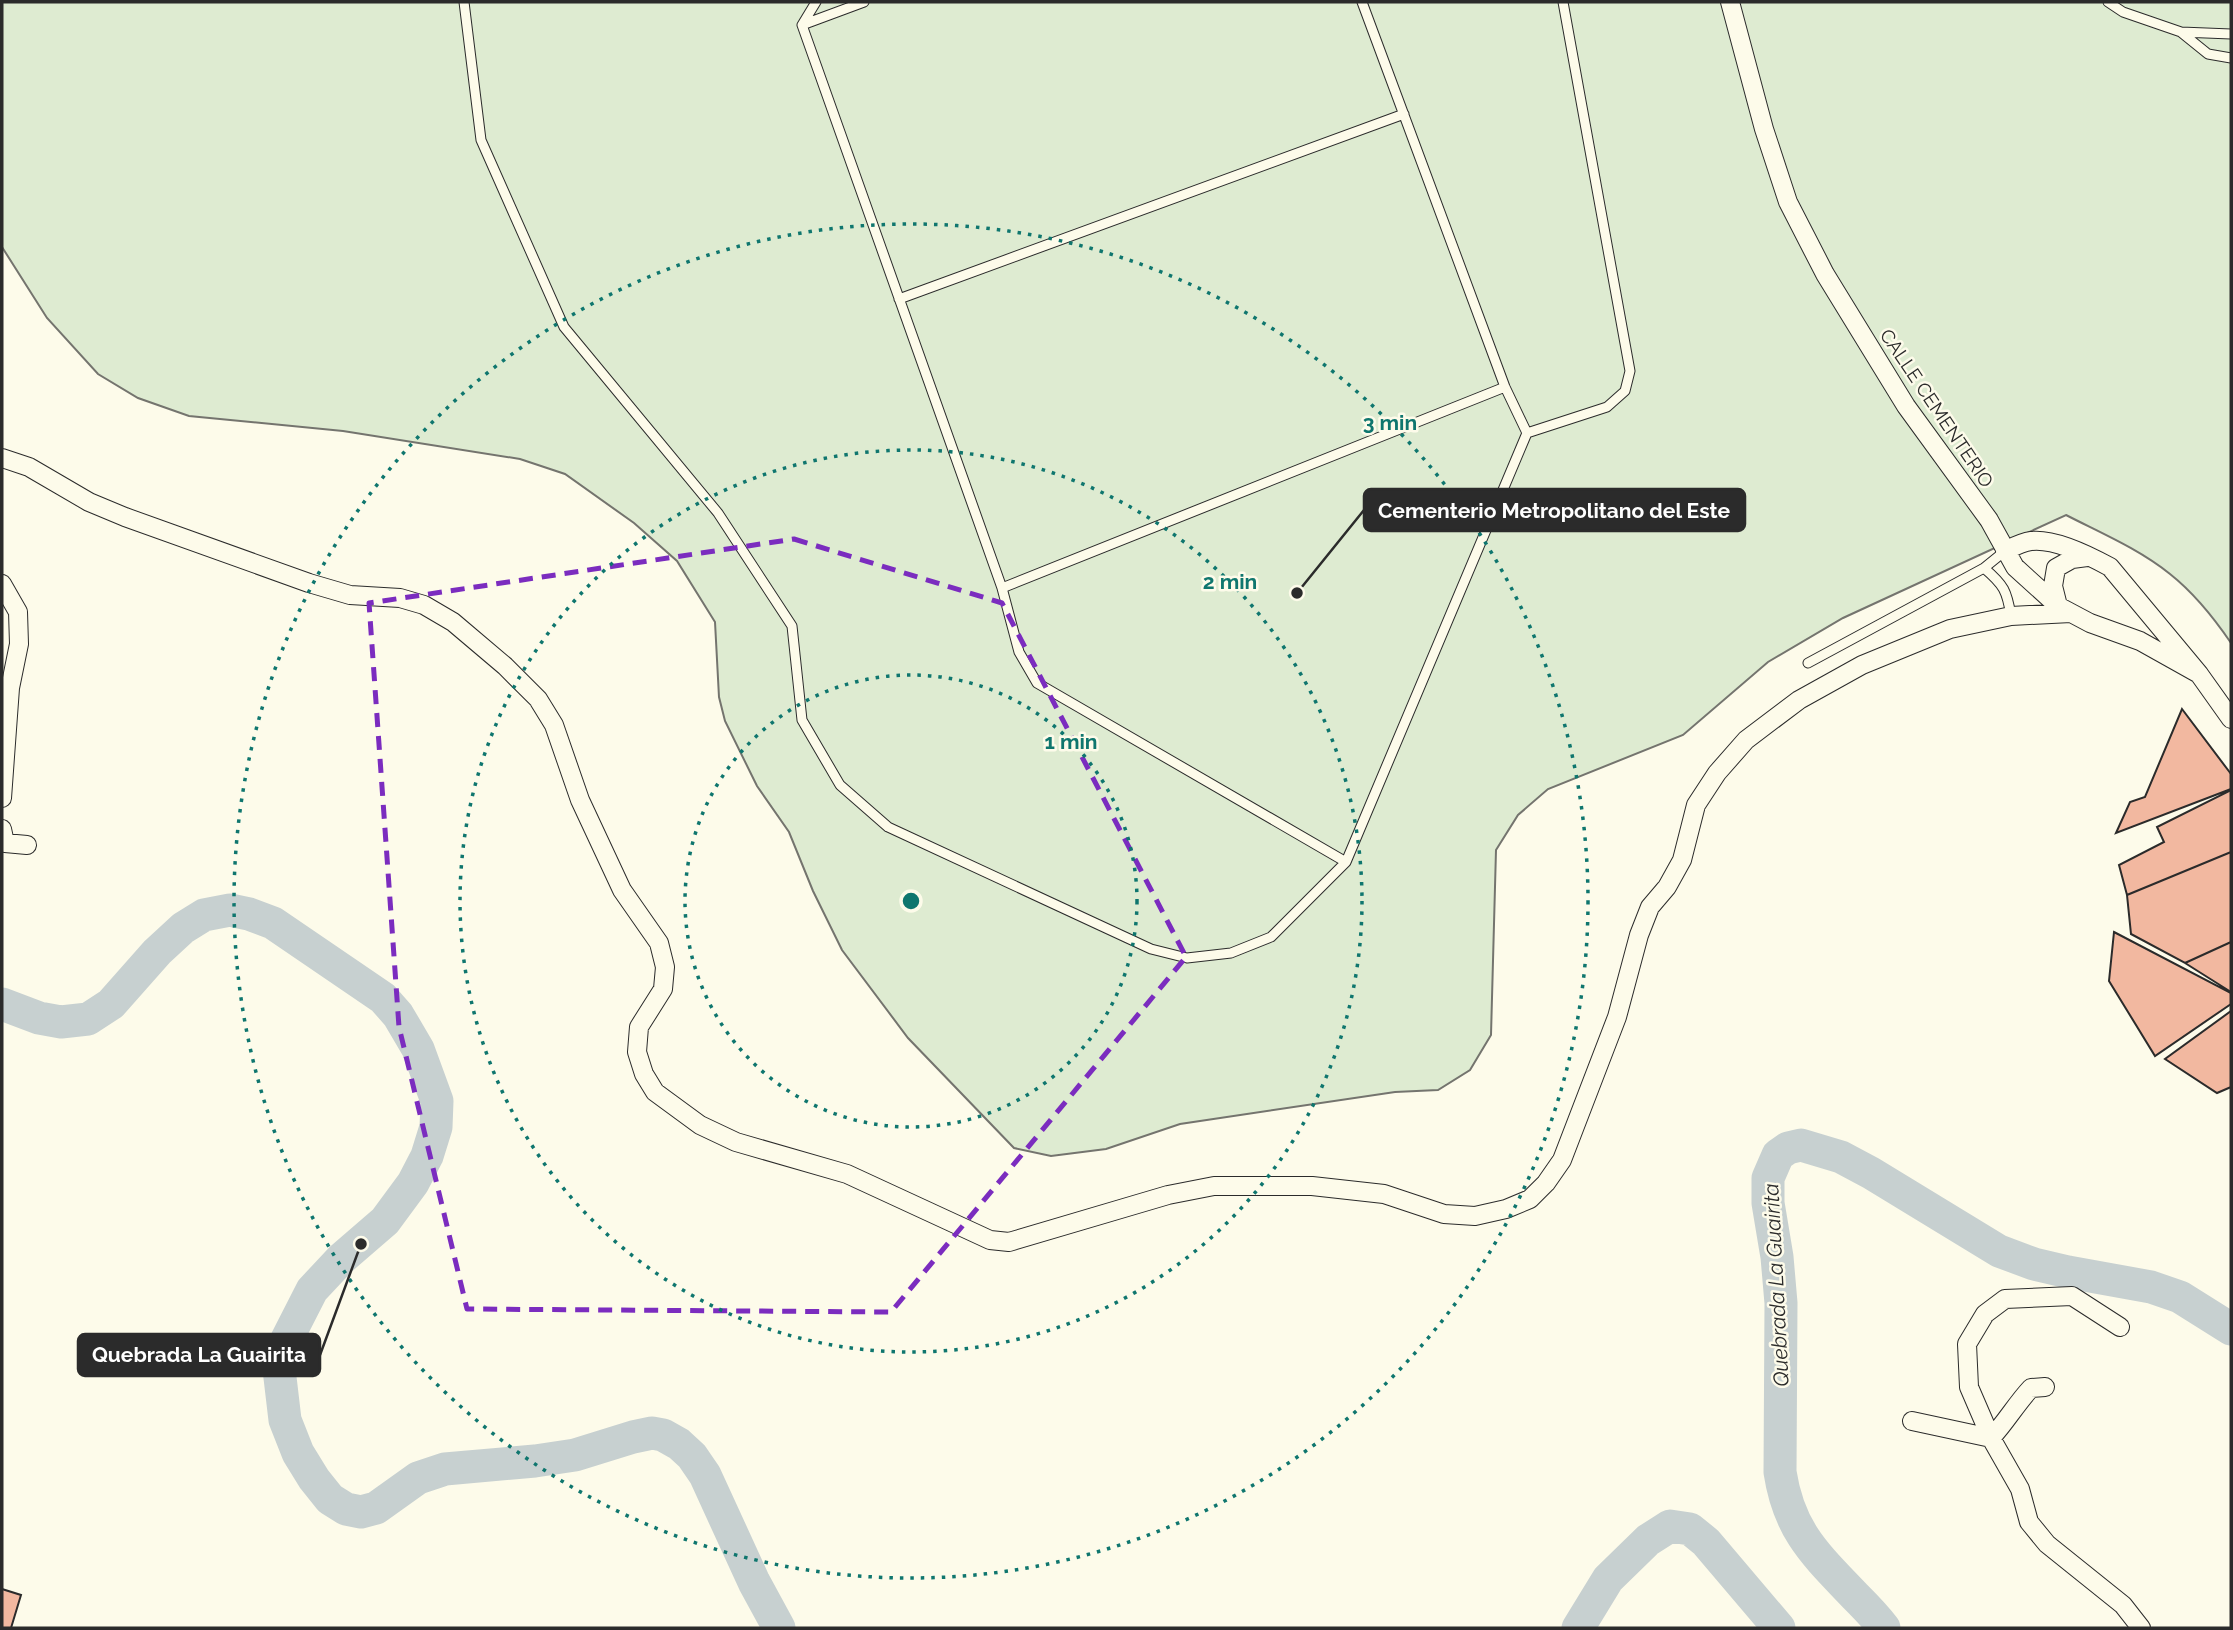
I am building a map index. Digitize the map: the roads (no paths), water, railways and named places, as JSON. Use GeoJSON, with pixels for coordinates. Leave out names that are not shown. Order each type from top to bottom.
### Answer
{"type":"FeatureCollection","features":[{"type":"Feature","properties":{"kind":"street","name":"CALLE CEMENTERIO"},"geometry":{"type":"LineString","coordinates":[[1730,2],[1764,129],[1788,202],[1825,274],[1900,395],[1989,520],[2015,567],[2065,610]]}},
{"type":"Feature","properties":{"kind":"street"},"geometry":{"type":"LineString","coordinates":[[2,458],[29,467],[89,502],[125,517],[319,586],[350,595],[400,598],[424,605],[453,622],[505,666],[538,699],[554,725],[580,800],[621,890],[659,943],[665,967],[663,989],[639,1027],[637,1052],[644,1074],[655,1092],[700,1125],[736,1142],[847,1174],[990,1240],[1009,1242],[1168,1195],[1214,1185],[1312,1186],[1384,1194],[1444,1214],[1475,1216],[1506,1209],[1530,1199],[1546,1183],[1562,1160],[1617,1017],[1639,935],[1650,907],[1667,887],[1682,860],[1696,805],[1717,773],[1746,740],[1799,700],[1863,664],[1950,629],[2011,616],[2065,610],[2090,623],[2140,641],[2199,674]]}},
{"type":"Feature","properties":{"kind":"street"},"geometry":{"type":"LineString","coordinates":[[2005,551],[2028,541],[2045,540],[2091,556],[2110,567],[2199,674],[2231,719]]}},
{"type":"Feature","properties":{"kind":"street"},"geometry":{"type":"LineString","coordinates":[[2065,610],[2053,586],[2056,568],[2072,559],[2091,556]]}},
{"type":"Feature","properties":{"kind":"street"},"geometry":{"type":"LineString","coordinates":[[2,584],[18,612],[19,644],[10,688],[2,798]]}},
{"type":"Feature","properties":{"kind":"street"},"geometry":{"type":"LineString","coordinates":[[2,829],[5,843],[27,845]]}},
{"type":"Feature","properties":{"kind":"street"},"geometry":{"type":"LineString","coordinates":[[2120,1327],[2072,1296],[2005,1299],[1985,1314],[1967,1344],[1969,1387],[1992,1438],[2020,1489],[2029,1522],[2047,1544],[2123,1605],[2141,1628]]}},
{"type":"Feature","properties":{"kind":"street"},"geometry":{"type":"LineString","coordinates":[[1992,1438],[2031,1388],[2045,1387]]}},
{"type":"Feature","properties":{"kind":"street"},"geometry":{"type":"LineString","coordinates":[[1912,1421],[1992,1438]]}},
{"type":"Feature","properties":{"kind":"lane"},"geometry":{"type":"LineString","coordinates":[[464,2],[481,140],[564,327],[718,513],[792,626],[802,720],[840,785],[888,827],[1151,949],[1187,958],[1231,953],[1271,937],[1346,862],[1527,433],[1505,387],[1362,2]]}},
{"type":"Feature","properties":{"kind":"lane"},"geometry":{"type":"LineString","coordinates":[[802,24],[816,2]]}},
{"type":"Feature","properties":{"kind":"lane"},"geometry":{"type":"LineString","coordinates":[[802,24],[864,2]]}},
{"type":"Feature","properties":{"kind":"lane"},"geometry":{"type":"LineString","coordinates":[[1527,433],[1607,407],[1625,391],[1630,371],[1563,2]]}},
{"type":"Feature","properties":{"kind":"lane"},"geometry":{"type":"LineString","coordinates":[[2108,2],[2123,12],[2181,33],[2208,54],[2231,58]]}},
{"type":"Feature","properties":{"kind":"lane"},"geometry":{"type":"LineString","coordinates":[[802,24],[1002,588],[1019,652],[1037,683],[1346,862]]}},
{"type":"Feature","properties":{"kind":"lane"},"geometry":{"type":"LineString","coordinates":[[2181,33],[2231,34]]}},
{"type":"Feature","properties":{"kind":"lane"},"geometry":{"type":"LineString","coordinates":[[900,299],[1404,114]]}},
{"type":"Feature","properties":{"kind":"lane"},"geometry":{"type":"LineString","coordinates":[[1002,588],[1505,387]]}},
{"type":"Feature","properties":{"kind":"lane"},"geometry":{"type":"LineString","coordinates":[[1808,663],[1984,568],[2005,551]]}},
{"type":"Feature","properties":{"kind":"lane"},"geometry":{"type":"LineString","coordinates":[[1984,568],[2007,591],[2011,616]]}},
{"type":"Feature","properties":{"kind":"waterway","name":"Quebrada La Guairita"},"geometry":{"type":"LineString","coordinates":[[2,1004],[39,1018],[61,1022],[88,1019],[111,1004],[157,952],[183,928],[204,915],[230,910],[273,923],[383,998],[398,1015],[418,1049],[437,1101],[436,1127],[427,1156],[413,1183],[385,1221],[341,1259],[312,1290],[287,1339],[279,1369],[285,1420],[298,1453],[314,1479],[330,1499],[346,1509],[361,1512],[376,1508],[418,1478],[445,1469],[575,1455],[633,1437],[652,1433],[663,1435],[692,1456],[705,1475],[754,1582],[779,1628]]}},
{"type":"Feature","properties":{"kind":"waterway","name":"Quebrada La Guairita"},"geometry":{"type":"LineString","coordinates":[[1884,1628],[1816,1554],[1797,1526],[1784,1493],[1780,1472],[1781,1303],[1768,1203],[1768,1178],[1778,1155],[1788,1148],[1801,1145],[1841,1157],[1999,1251],[2034,1264],[2151,1287],[2180,1297],[2231,1329]]}},
{"type":"Feature","properties":{"kind":"waterway","name":"Quebrada La Guairita"},"geometry":{"type":"LineString","coordinates":[[1578,1628],[1608,1579],[1648,1540],[1670,1526],[1690,1529],[1706,1542],[1779,1628]]}},
{"type":"Feature","properties":{"kind":"place","name":"Cementerio Metropolitano del Este"},"geometry":{"type":"Point","coordinates":[1297,593]}},
{"type":"Feature","properties":{"kind":"place","name":"Quebrada La Guairita"},"geometry":{"type":"Point","coordinates":[361,1244]}}]}
